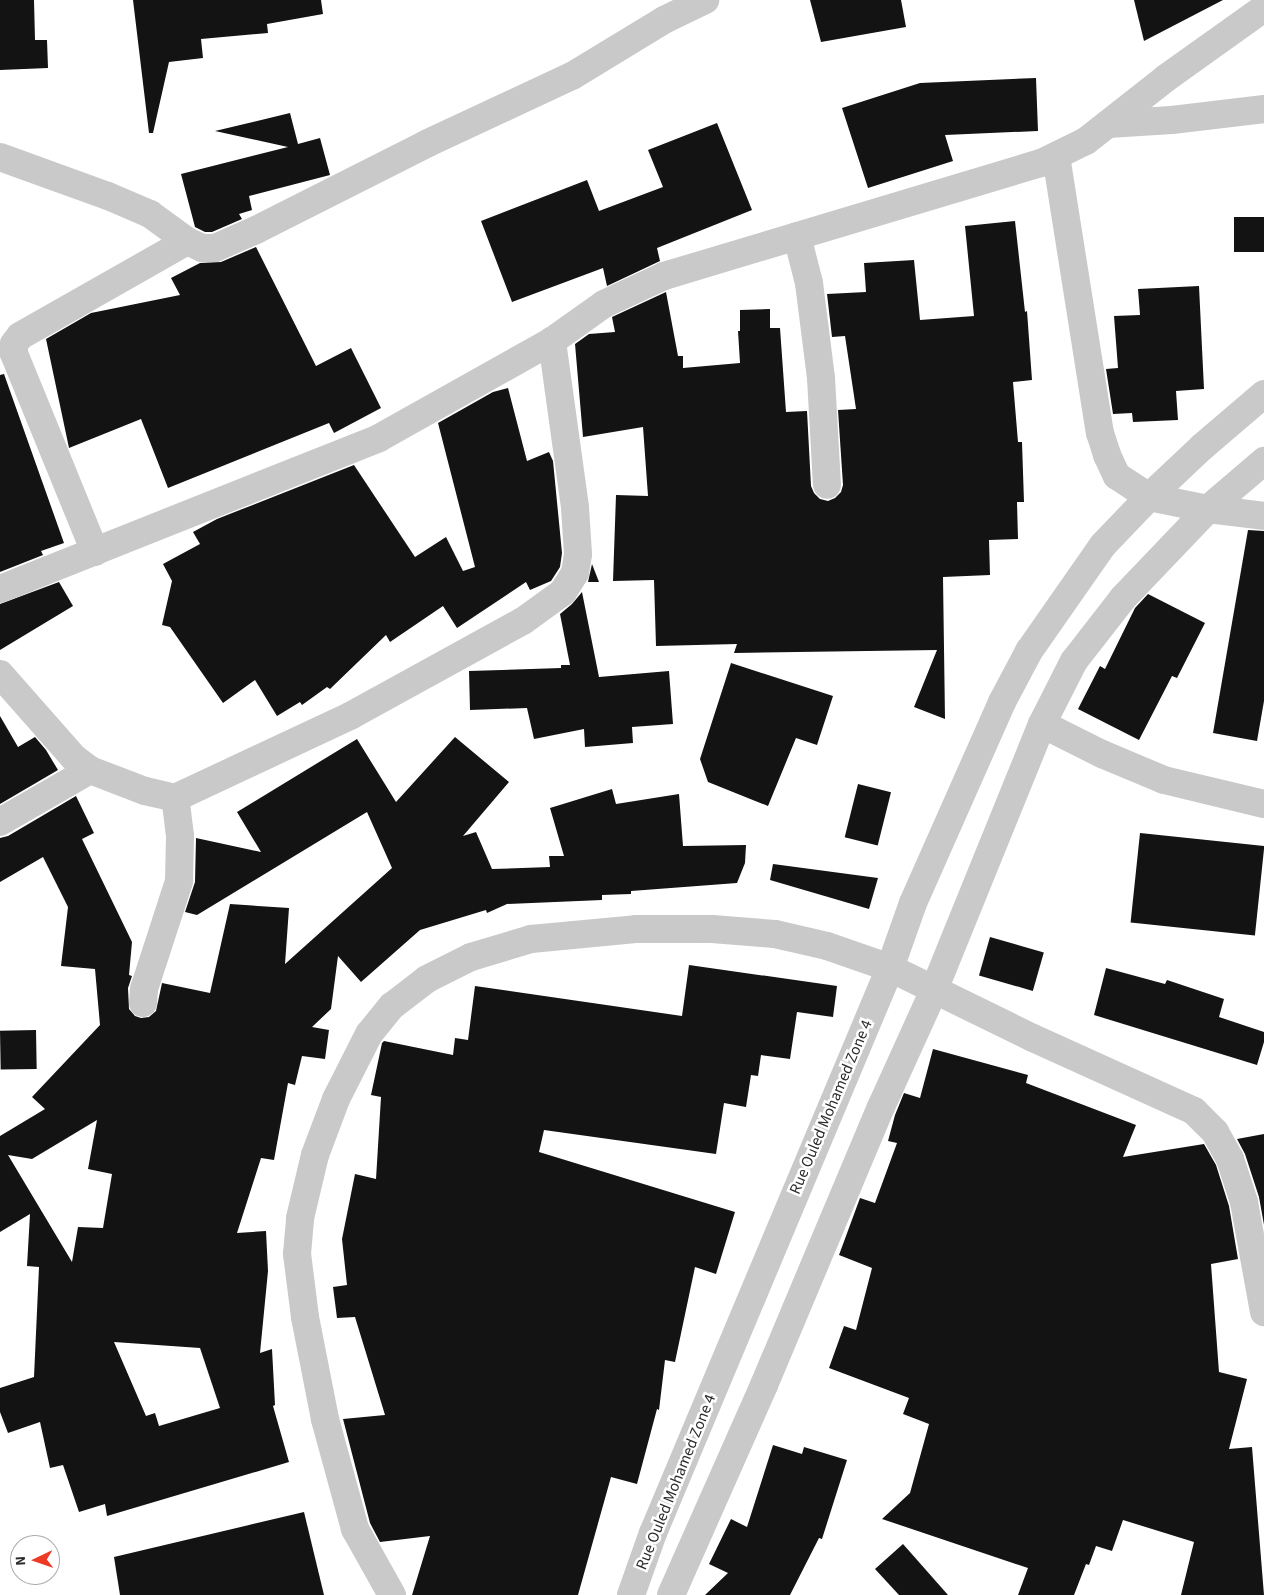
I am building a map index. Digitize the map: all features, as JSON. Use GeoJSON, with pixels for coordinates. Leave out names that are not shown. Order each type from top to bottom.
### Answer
{"type":"FeatureCollection","features":[{"type":"Feature","properties":{"kind":"street"},"geometry":{"type":"LineString","coordinates":[[0,157],[108,196],[150,214],[187,241],[202,248],[215,248],[256,230],[428,143],[572,76],[664,20],[705,0]]}},
{"type":"Feature","properties":{"kind":"street"},"geometry":{"type":"LineString","coordinates":[[0,589],[379,438],[552,341],[604,304],[664,276],[1041,163],[1086,141],[1166,78],[1264,8]]}},
{"type":"Feature","properties":{"kind":"street"},"geometry":{"type":"LineString","coordinates":[[1108,124],[1172,120],[1264,109]]}},
{"type":"Feature","properties":{"kind":"street"},"geometry":{"type":"LineString","coordinates":[[1056,156],[1100,433],[1107,455],[1117,476],[1149,497],[1208,509],[1264,516]]}},
{"type":"Feature","properties":{"kind":"street"},"geometry":{"type":"LineString","coordinates":[[797,236],[809,283],[821,378],[827,485]]}},
{"type":"Feature","properties":{"kind":"street"},"geometry":{"type":"LineString","coordinates":[[95,552],[14,354],[14,344],[20,336],[187,241]]}},
{"type":"Feature","properties":{"kind":"street"},"geometry":{"type":"LineString","coordinates":[[0,674],[74,758],[90,770],[145,791],[175,798],[350,716],[523,621],[563,592],[575,573],[578,554],[575,507],[552,341]]}},
{"type":"Feature","properties":{"kind":"street","name":"Rue Ouled Mohamed Zone 4"},"geometry":{"type":"LineString","coordinates":[[631,1595],[665,1506],[890,968],[913,903],[1002,702],[1029,651],[1103,545],[1149,497],[1202,447],[1264,394]]}},
{"type":"Feature","properties":{"kind":"street"},"geometry":{"type":"LineString","coordinates":[[671,1595],[764,1385],[881,1107],[934,990],[1042,724],[1074,661],[1123,598],[1208,509],[1264,461]]}},
{"type":"Feature","properties":{"kind":"street"},"geometry":{"type":"LineString","coordinates":[[1042,724],[1102,754],[1164,780],[1264,804]]}},
{"type":"Feature","properties":{"kind":"street"},"geometry":{"type":"LineString","coordinates":[[0,822],[90,770]]}},
{"type":"Feature","properties":{"kind":"street"},"geometry":{"type":"LineString","coordinates":[[143,1003],[144,989],[179,881],[181,862],[180,819],[175,798]]}},
{"type":"Feature","properties":{"kind":"street"},"geometry":{"type":"LineString","coordinates":[[392,1595],[355,1529],[325,1419],[305,1317],[297,1254],[300,1218],[315,1154],[336,1099],[369,1034],[392,1006],[427,979],[471,957],[531,939],[636,929],[712,929],[766,933],[827,946],[890,968],[1033,1038],[1194,1111],[1215,1132],[1230,1159],[1244,1202],[1264,1312]]}},
{"type":"Feature","properties":{"kind":"building"},"geometry":{"type":"Polygon","coordinates":[[[0,0],[34,0],[35,40],[47,40],[48,68],[0,70],[0,0]]]}},
{"type":"Feature","properties":{"kind":"building"},"geometry":{"type":"Polygon","coordinates":[[[133,0],[321,0],[323,14],[267,24],[268,33],[201,39],[203,58],[169,62],[153,133],[149,133],[133,0]]]}},
{"type":"Feature","properties":{"kind":"building"},"geometry":{"type":"Polygon","coordinates":[[[810,0],[901,0],[906,27],[821,42],[810,0]]]}},
{"type":"Feature","properties":{"kind":"building"},"geometry":{"type":"Polygon","coordinates":[[[1134,0],[1223,0],[1144,41],[1134,0]]]}},
{"type":"Feature","properties":{"kind":"building"},"geometry":{"type":"Polygon","coordinates":[[[1036,78],[1038,131],[945,135],[953,161],[868,188],[842,108],[920,83],[1036,78]]]}},
{"type":"Feature","properties":{"kind":"building"},"geometry":{"type":"Polygon","coordinates":[[[290,113],[298,144],[320,138],[330,175],[249,196],[252,210],[239,214],[242,219],[212,232],[205,232],[195,227],[181,174],[288,147],[215,131],[290,113]]]}},
{"type":"Feature","properties":{"kind":"building"},"geometry":{"type":"Polygon","coordinates":[[[717,123],[752,210],[657,248],[660,261],[607,286],[603,268],[512,302],[481,221],[587,180],[599,211],[663,187],[648,150],[717,123]]]}},
{"type":"Feature","properties":{"kind":"building"},"geometry":{"type":"Polygon","coordinates":[[[1234,217],[1264,217],[1264,252],[1234,252],[1234,217]]]}},
{"type":"Feature","properties":{"kind":"building"},"geometry":{"type":"Polygon","coordinates":[[[1015,221],[1025,312],[1027,311],[1032,380],[1013,382],[1018,442],[1022,442],[1024,502],[1017,502],[1018,539],[989,540],[990,575],[943,577],[945,719],[914,707],[937,650],[734,653],[737,644],[656,646],[654,580],[613,581],[616,495],[648,496],[643,427],[583,437],[575,344],[589,334],[615,332],[612,317],[666,292],[678,356],[683,356],[683,368],[740,363],[738,331],[740,331],[740,310],[770,309],[770,328],[780,328],[786,412],[807,411],[811,486],[814,493],[820,499],[828,501],[835,498],[841,492],[843,485],[838,410],[856,409],[845,336],[832,337],[827,294],[866,292],[864,263],[914,260],[920,320],[974,316],[965,226],[1015,221]]]}},
{"type":"Feature","properties":{"kind":"building"},"geometry":{"type":"Polygon","coordinates":[[[256,247],[316,366],[351,348],[381,408],[334,433],[329,423],[168,488],[141,419],[69,448],[46,339],[91,313],[180,295],[171,278],[200,263],[221,262],[256,247]]]}},
{"type":"Feature","properties":{"kind":"building"},"geometry":{"type":"Polygon","coordinates":[[[1199,286],[1204,389],[1176,391],[1178,420],[1133,422],[1132,413],[1113,414],[1106,369],[1118,368],[1114,316],[1140,315],[1138,289],[1199,286]]]}},
{"type":"Feature","properties":{"kind":"building"},"geometry":{"type":"Polygon","coordinates":[[[4,374],[64,543],[41,551],[43,555],[0,572],[0,375],[4,374]]]}},
{"type":"Feature","properties":{"kind":"building"},"geometry":{"type":"Polygon","coordinates":[[[508,388],[527,461],[549,452],[553,461],[562,553],[560,567],[551,581],[530,590],[526,582],[457,628],[443,606],[390,642],[386,635],[330,689],[327,687],[302,705],[300,702],[277,716],[255,680],[223,703],[170,627],[162,625],[172,581],[163,564],[200,544],[193,532],[217,519],[354,465],[415,557],[446,537],[463,571],[475,567],[438,423],[493,392],[508,388]]]}},
{"type":"Feature","properties":{"kind":"building"},"geometry":{"type":"Polygon","coordinates":[[[1248,530],[1264,531],[1264,701],[1257,741],[1213,733],[1248,530]]]}},
{"type":"Feature","properties":{"kind":"building"},"geometry":{"type":"Polygon","coordinates":[[[592,564],[599,582],[588,582],[592,564]]]}},
{"type":"Feature","properties":{"kind":"building"},"geometry":{"type":"Polygon","coordinates":[[[59,582],[73,606],[0,650],[0,604],[59,582]]]}},
{"type":"Feature","properties":{"kind":"building"},"geometry":{"type":"Polygon","coordinates":[[[582,592],[599,677],[669,671],[673,724],[632,727],[633,743],[585,747],[584,729],[534,739],[527,708],[470,710],[469,671],[561,668],[561,665],[570,665],[560,614],[582,592]]]}},
{"type":"Feature","properties":{"kind":"building"},"geometry":{"type":"Polygon","coordinates":[[[1148,594],[1205,623],[1177,678],[1172,676],[1139,740],[1078,709],[1100,666],[1105,669],[1135,608],[1148,594]]]}},
{"type":"Feature","properties":{"kind":"building"},"geometry":{"type":"Polygon","coordinates":[[[731,663],[833,696],[817,745],[796,738],[768,806],[708,782],[700,759],[731,663]]]}},
{"type":"Feature","properties":{"kind":"building"},"geometry":{"type":"Polygon","coordinates":[[[0,716],[18,747],[35,737],[46,750],[58,770],[0,804],[0,716]]]}},
{"type":"Feature","properties":{"kind":"building"},"geometry":{"type":"Polygon","coordinates":[[[455,737],[509,782],[463,836],[476,832],[492,869],[550,867],[549,856],[564,856],[550,808],[612,789],[616,804],[679,794],[683,846],[746,845],[745,863],[737,883],[631,891],[631,894],[602,895],[602,900],[507,904],[487,913],[486,910],[420,930],[361,982],[338,956],[331,1009],[312,1027],[329,1030],[325,1059],[302,1056],[295,1085],[288,1083],[274,1160],[261,1158],[237,1233],[266,1231],[268,1271],[260,1353],[272,1349],[275,1405],[273,1406],[289,1462],[107,1516],[105,1504],[79,1512],[63,1465],[50,1468],[40,1422],[8,1433],[0,1412],[0,1388],[34,1377],[39,1267],[27,1266],[30,1214],[0,1232],[0,1136],[45,1109],[32,1097],[100,1025],[95,969],[61,966],[68,907],[43,857],[0,882],[0,838],[8,836],[76,796],[94,833],[82,839],[132,942],[129,975],[132,976],[128,988],[129,1009],[135,1016],[141,1018],[149,1017],[156,1011],[162,983],[210,993],[230,904],[289,908],[285,964],[392,868],[367,812],[197,915],[185,912],[195,882],[196,838],[261,852],[237,812],[357,739],[396,802],[455,737]],[[97,1120],[32,1159],[8,1155],[72,1262],[78,1227],[103,1228],[112,1174],[88,1169],[97,1120]],[[114,1342],[146,1416],[155,1413],[159,1426],[220,1408],[200,1348],[114,1342]]]}},
{"type":"Feature","properties":{"kind":"building"},"geometry":{"type":"Polygon","coordinates":[[[858,784],[891,792],[878,846],[845,837],[858,784]]]}},
{"type":"Feature","properties":{"kind":"building"},"geometry":{"type":"Polygon","coordinates":[[[1140,833],[1264,846],[1255,936],[1131,923],[1140,833]]]}},
{"type":"Feature","properties":{"kind":"building"},"geometry":{"type":"Polygon","coordinates":[[[773,864],[878,878],[869,909],[770,880],[773,864]]]}},
{"type":"Feature","properties":{"kind":"building"},"geometry":{"type":"Polygon","coordinates":[[[990,937],[1044,952],[1033,991],[979,975],[990,937]]]}},
{"type":"Feature","properties":{"kind":"building"},"geometry":{"type":"Polygon","coordinates":[[[689,965],[837,986],[833,1017],[797,1012],[790,1059],[761,1055],[758,1076],[751,1075],[746,1107],[724,1103],[716,1154],[544,1130],[539,1152],[735,1212],[716,1274],[695,1267],[675,1362],[665,1360],[659,1410],[657,1409],[637,1484],[611,1477],[578,1595],[412,1595],[430,1536],[380,1542],[370,1523],[343,1419],[385,1415],[355,1317],[337,1318],[333,1287],[347,1285],[342,1239],[355,1174],[376,1179],[381,1097],[371,1095],[382,1043],[384,1041],[453,1055],[455,1038],[468,1040],[475,986],[682,1016],[689,965]]]}},
{"type":"Feature","properties":{"kind":"building"},"geometry":{"type":"Polygon","coordinates":[[[1106,968],[1165,984],[1167,980],[1224,999],[1219,1017],[1264,1032],[1264,1042],[1257,1065],[1094,1015],[1106,968]]]}},
{"type":"Feature","properties":{"kind":"building"},"geometry":{"type":"Polygon","coordinates":[[[36,1030],[37,1069],[1,1070],[0,1031],[36,1030]]]}},
{"type":"Feature","properties":{"kind":"building"},"geometry":{"type":"Polygon","coordinates":[[[933,1049],[1028,1075],[1026,1083],[1136,1125],[1123,1157],[1204,1144],[1216,1165],[1229,1206],[1238,1259],[1211,1264],[1219,1372],[1247,1379],[1229,1449],[1252,1447],[1264,1595],[1181,1595],[1194,1542],[1123,1520],[1112,1551],[1096,1546],[1089,1565],[1086,1564],[1074,1595],[1018,1595],[1028,1568],[882,1519],[910,1493],[929,1424],[903,1414],[909,1398],[829,1368],[844,1326],[856,1330],[872,1268],[839,1255],[860,1198],[875,1203],[897,1143],[888,1141],[895,1115],[904,1093],[920,1098],[933,1049]]]}},
{"type":"Feature","properties":{"kind":"building"},"geometry":{"type":"Polygon","coordinates":[[[1264,1134],[1264,1225],[1259,1197],[1245,1154],[1237,1139],[1264,1134]]]}},
{"type":"Feature","properties":{"kind":"building"},"geometry":{"type":"Polygon","coordinates":[[[773,1445],[802,1454],[804,1447],[847,1460],[822,1539],[819,1538],[790,1595],[705,1595],[728,1573],[709,1564],[731,1519],[747,1527],[773,1445]]]}},
{"type":"Feature","properties":{"kind":"building"},"geometry":{"type":"Polygon","coordinates":[[[304,1512],[324,1595],[120,1595],[114,1557],[304,1512]]]}},
{"type":"Feature","properties":{"kind":"building"},"geometry":{"type":"Polygon","coordinates":[[[903,1544],[948,1595],[899,1595],[875,1569],[903,1544]]]}}]}
